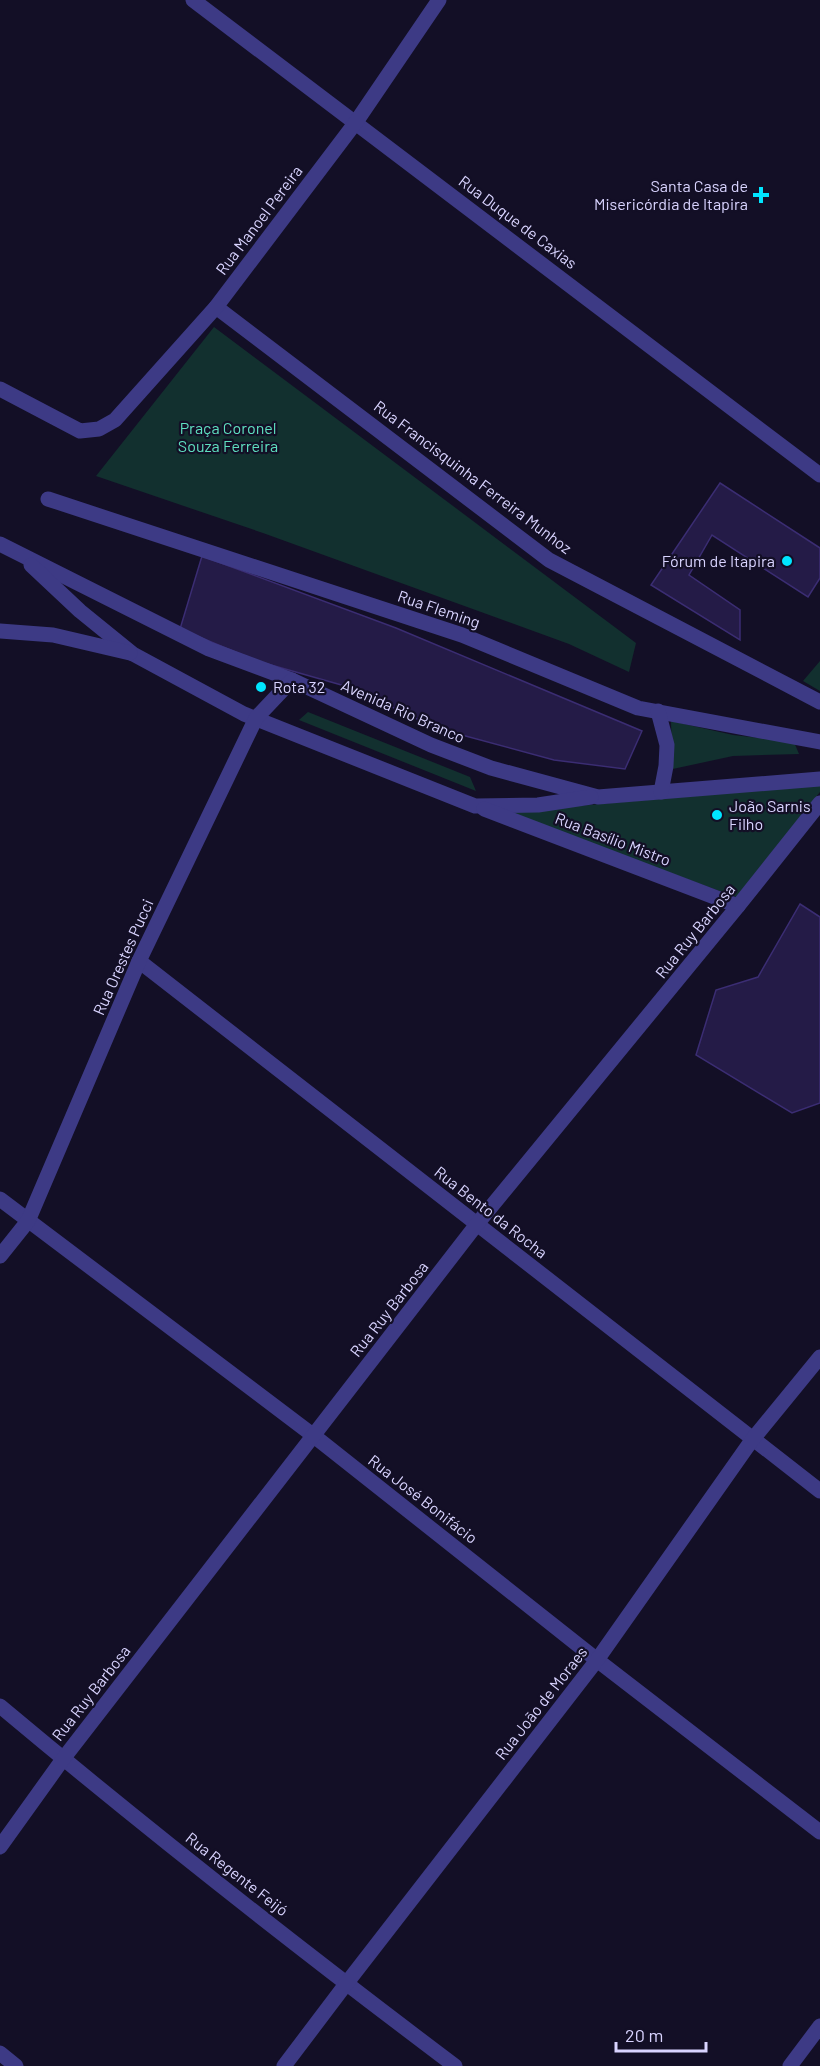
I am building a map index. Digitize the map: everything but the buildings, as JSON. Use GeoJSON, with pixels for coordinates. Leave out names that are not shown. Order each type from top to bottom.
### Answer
{"type":"FeatureCollection","features":[{"type":"Feature","properties":{"kind":"street","name":"Rua Duque de Caxias"},"geometry":{"type":"LineString","coordinates":[[193,0],[820,475]]}},
{"type":"Feature","properties":{"kind":"street","name":"Rua Manoel Pereira"},"geometry":{"type":"LineString","coordinates":[[0,389],[80,431],[99,429],[115,420],[216,307],[356,122],[439,0]]}},
{"type":"Feature","properties":{"kind":"street","name":"Rua Francisquinha Ferreira Munhoz"},"geometry":{"type":"LineString","coordinates":[[216,307],[549,560],[820,702]]}},
{"type":"Feature","properties":{"kind":"street","name":"Rua Fleming"},"geometry":{"type":"LineString","coordinates":[[48,499],[462,635],[639,708],[820,742]]}},
{"type":"Feature","properties":{"kind":"street","name":"Avenida Rio Branco"},"geometry":{"type":"LineString","coordinates":[[0,544],[209,649],[292,680],[431,746],[491,768],[598,797],[820,779]]}},
{"type":"Feature","properties":{"kind":"street"},"geometry":{"type":"LineString","coordinates":[[17,553],[80,611],[134,654]]}},
{"type":"Feature","properties":{"kind":"street"},"geometry":{"type":"LineString","coordinates":[[0,631],[53,635],[134,654]]}},
{"type":"Feature","properties":{"kind":"street","name":"Rua Basílio Mistro"},"geometry":{"type":"LineString","coordinates":[[134,654],[256,718],[475,806],[738,906]]}},
{"type":"Feature","properties":{"kind":"street","name":"Rua Orestes Pucci"},"geometry":{"type":"LineString","coordinates":[[0,1256],[28,1221],[139,961],[256,718],[292,680]]}},
{"type":"Feature","properties":{"kind":"street"},"geometry":{"type":"LineString","coordinates":[[658,711],[667,745],[661,792]]}},
{"type":"Feature","properties":{"kind":"street"},"geometry":{"type":"LineString","coordinates":[[475,806],[538,805],[598,797]]}},
{"type":"Feature","properties":{"kind":"street","name":"Rua Ruy Barbosa"},"geometry":{"type":"LineString","coordinates":[[0,1847],[63,1759],[477,1224],[820,803]]}},
{"type":"Feature","properties":{"kind":"street","name":"Rua Bento da Rocha"},"geometry":{"type":"LineString","coordinates":[[139,961],[820,1491]]}},
{"type":"Feature","properties":{"kind":"street","name":"Rua José Bonifácio"},"geometry":{"type":"LineString","coordinates":[[0,1199],[314,1436],[597,1660],[820,1832]]}},
{"type":"Feature","properties":{"kind":"street","name":"Rua João de Moraes"},"geometry":{"type":"LineString","coordinates":[[284,2066],[597,1660],[752,1440],[820,1357]]}},
{"type":"Feature","properties":{"kind":"street","name":"Rua Regente Feijó"},"geometry":{"type":"LineString","coordinates":[[0,1706],[63,1759],[346,1983],[455,2066]]}},
{"type":"Feature","properties":{"kind":"street"},"geometry":{"type":"LineString","coordinates":[[790,2066],[820,2026]]}},
{"type":"Feature","properties":{"kind":"street"},"geometry":{"type":"LineString","coordinates":[[0,2053],[16,2066]]}},
{"type":"Feature","properties":{"kind":"green space","name":"Praça Coronel Souza Ferreira"},"geometry":{"type":"Polygon","coordinates":[[[214,327],[636,643],[629,672],[569,644],[263,533],[96,476],[214,327]]]}},
{"type":"Feature","properties":{"kind":"green space"},"geometry":{"type":"Polygon","coordinates":[[[820,661],[820,691],[803,681],[820,661]]]}},
{"type":"Feature","properties":{"kind":"green space"},"geometry":{"type":"Polygon","coordinates":[[[308,712],[470,777],[476,791],[299,720],[308,712]]]}},
{"type":"Feature","properties":{"kind":"green space"},"geometry":{"type":"Polygon","coordinates":[[[671,721],[733,735],[794,742],[799,754],[733,756],[668,770],[672,754],[671,721]]]}},
{"type":"Feature","properties":{"kind":"green space"},"geometry":{"type":"Polygon","coordinates":[[[820,785],[820,792],[736,897],[502,811],[543,809],[820,785]]]}},
{"type":"Feature","properties":{"kind":"place","name":"Santa Casa de Misericórdia de Itapira"},"geometry":{"type":"Point","coordinates":[761,195]}},
{"type":"Feature","properties":{"kind":"place","name":"Fórum de Itapira"},"geometry":{"type":"Point","coordinates":[787,561]}},
{"type":"Feature","properties":{"kind":"place","name":"Rota 32"},"geometry":{"type":"Point","coordinates":[261,687]}},
{"type":"Feature","properties":{"kind":"place","name":"João Sarnis Filho"},"geometry":{"type":"Point","coordinates":[717,815]}}]}
